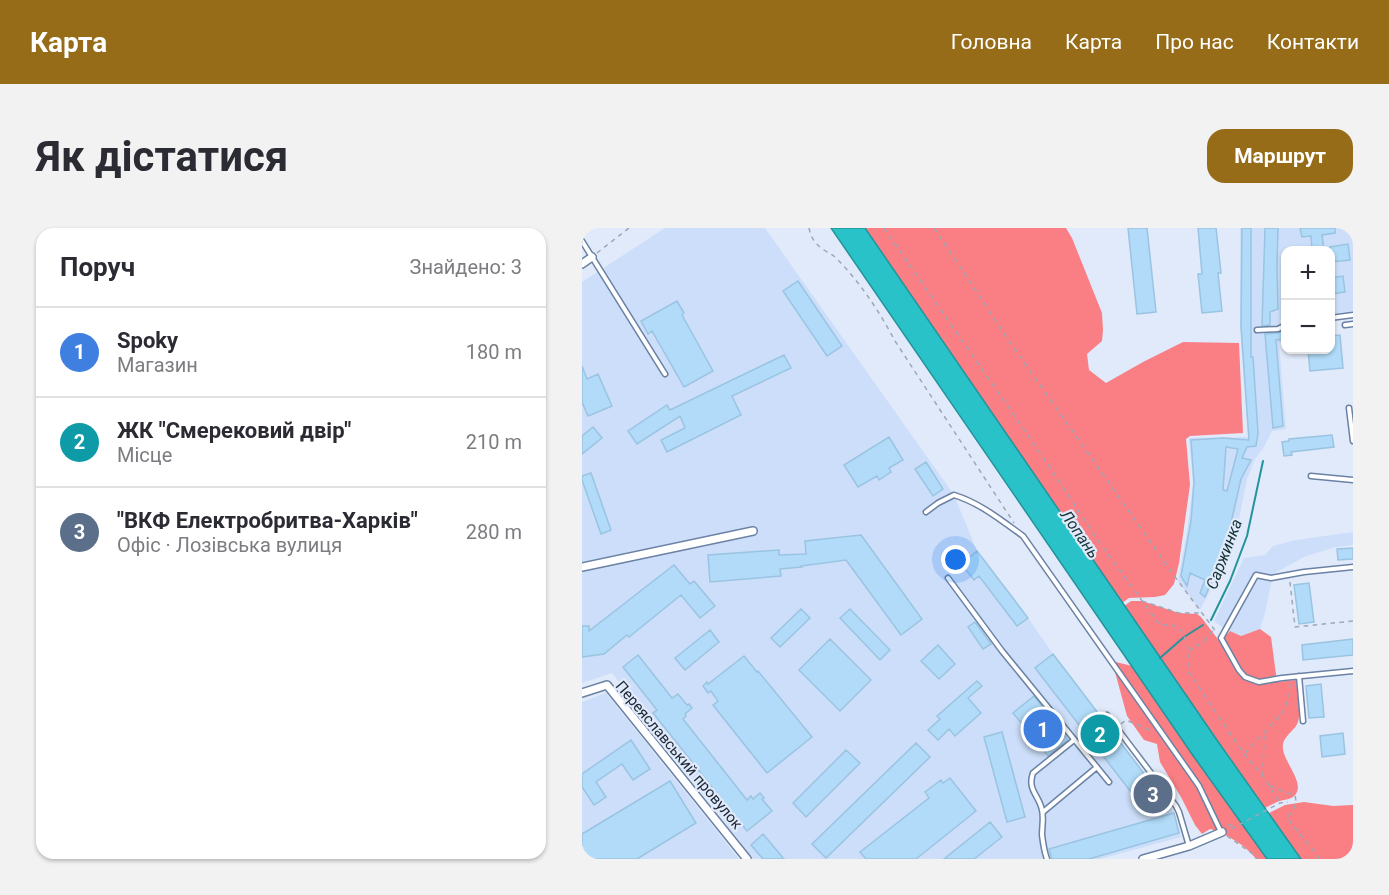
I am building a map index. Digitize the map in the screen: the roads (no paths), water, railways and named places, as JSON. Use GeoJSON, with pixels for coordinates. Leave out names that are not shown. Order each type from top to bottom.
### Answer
{"type":"FeatureCollection","features":[{"type":"Feature","properties":{"kind":"street"},"geometry":{"type":"LineString","coordinates":[[582,264],[592,257]]}},
{"type":"Feature","properties":{"kind":"street"},"geometry":{"type":"LineString","coordinates":[[582,567],[753,531]]}},
{"type":"Feature","properties":{"kind":"street","name":"Переяславський провулок"},"geometry":{"type":"LineString","coordinates":[[582,693],[607,685],[747,859]]}},
{"type":"Feature","properties":{"kind":"street"},"geometry":{"type":"LineString","coordinates":[[1143,859],[1189,846],[1222,832]]}},
{"type":"Feature","properties":{"kind":"lane"},"geometry":{"type":"LineString","coordinates":[[582,241],[666,374]]}},
{"type":"Feature","properties":{"kind":"lane"},"geometry":{"type":"LineString","coordinates":[[1335,317],[1353,315]]}},
{"type":"Feature","properties":{"kind":"lane"},"geometry":{"type":"LineString","coordinates":[[1345,325],[1353,324]]}},
{"type":"Feature","properties":{"kind":"lane"},"geometry":{"type":"LineString","coordinates":[[1257,330],[1281,328]]}},
{"type":"Feature","properties":{"kind":"lane"},"geometry":{"type":"LineString","coordinates":[[1349,408],[1353,441]]}},
{"type":"Feature","properties":{"kind":"lane"},"geometry":{"type":"LineString","coordinates":[[1311,476],[1353,480]]}},
{"type":"Feature","properties":{"kind":"lane"},"geometry":{"type":"LineString","coordinates":[[926,512],[954,495],[992,513],[1023,536],[1200,786],[1222,832]]}},
{"type":"Feature","properties":{"kind":"lane"},"geometry":{"type":"LineString","coordinates":[[1353,567],[1271,578],[1256,576],[1221,638],[1245,677],[1259,682],[1353,671]]}},
{"type":"Feature","properties":{"kind":"lane"},"geometry":{"type":"LineString","coordinates":[[948,578],[1002,651],[1109,782]]}},
{"type":"Feature","properties":{"kind":"lane"},"geometry":{"type":"LineString","coordinates":[[1299,676],[1303,721]]}},
{"type":"Feature","properties":{"kind":"lane"},"geometry":{"type":"LineString","coordinates":[[1107,715],[1176,806],[1189,846]]}},
{"type":"Feature","properties":{"kind":"lane"},"geometry":{"type":"LineString","coordinates":[[1047,859],[1042,837],[1043,812],[1031,784],[1033,773],[1074,740]]}},
{"type":"Feature","properties":{"kind":"lane"},"geometry":{"type":"LineString","coordinates":[[1043,812],[1097,767]]}},
{"type":"Feature","properties":{"kind":"water"},"geometry":{"type":"Polygon","coordinates":[[[831,228],[865,228],[1301,859],[1267,859],[1194,757],[831,228]]]}},
{"type":"Feature","properties":{"kind":"waterway","name":"Саржинка"},"geometry":{"type":"LineString","coordinates":[[1211,620],[1230,581],[1247,536],[1263,461]]}},
{"type":"Feature","properties":{"kind":"waterway","name":"Саржинка"},"geometry":{"type":"LineString","coordinates":[[1160,658],[1184,637],[1203,625]]}},
{"type":"Feature","properties":{"kind":"place","name":"Spoky"},"geometry":{"type":"Point","coordinates":[1043,729]}},
{"type":"Feature","properties":{"kind":"place","name":"ЖК \"Смерековий двір\""},"geometry":{"type":"Point","coordinates":[1100,734]}},
{"type":"Feature","properties":{"kind":"place","name":"\"ВКФ Електробритва-Харків\""},"geometry":{"type":"Point","coordinates":[1153,794]}},
{"type":"Feature","properties":{"kind":"water label","name":"Лопань"},"geometry":{"type":"Point","coordinates":[1080,534]}}]}
